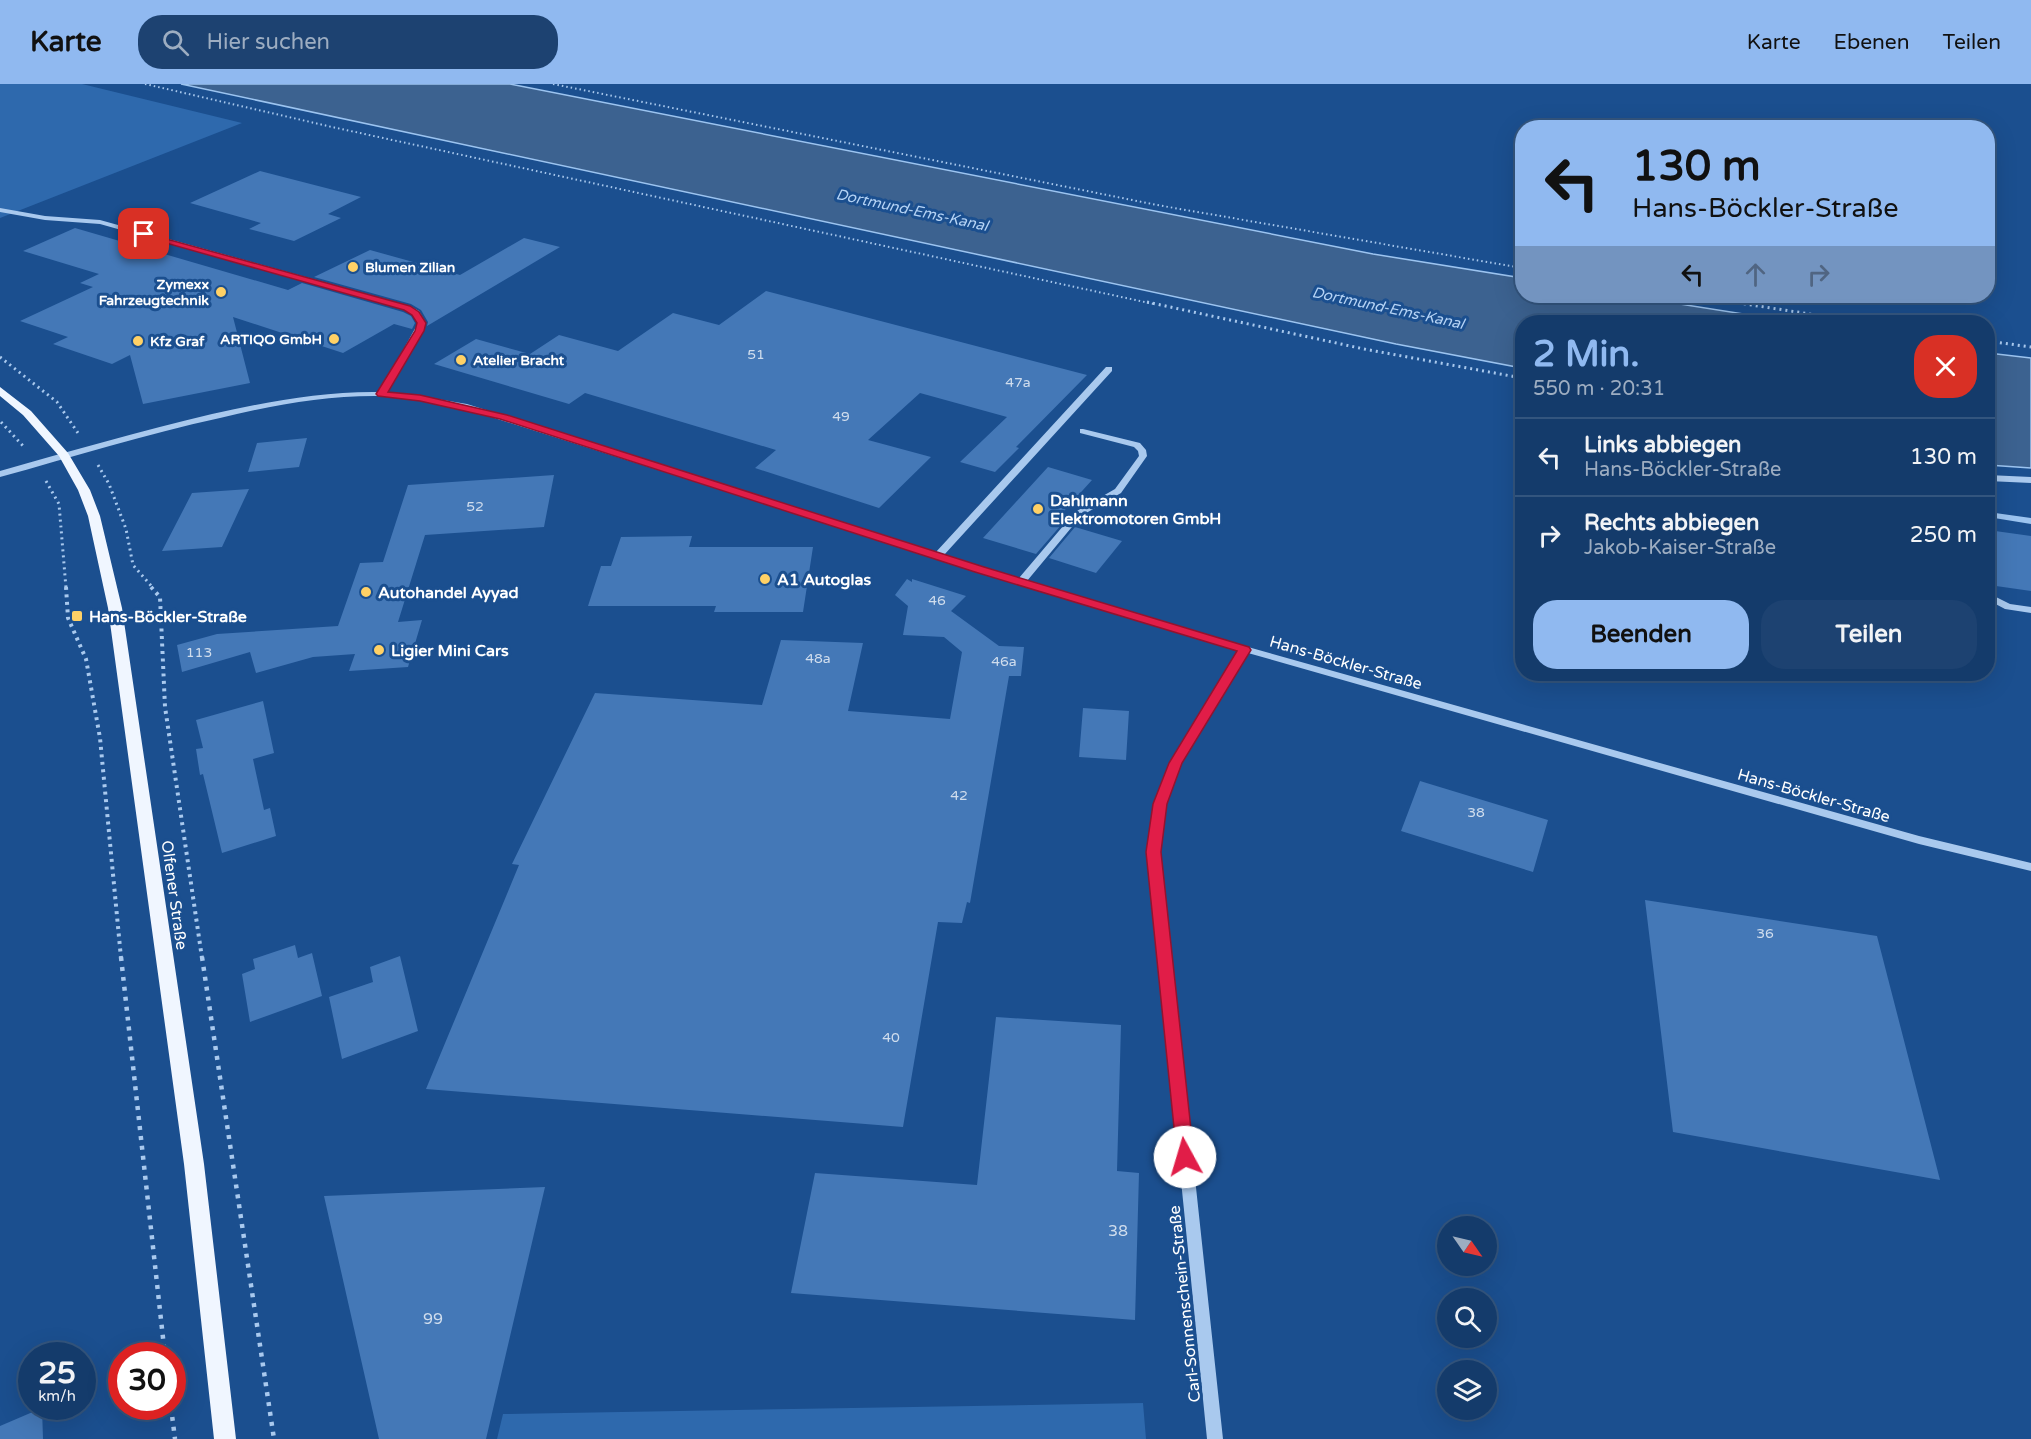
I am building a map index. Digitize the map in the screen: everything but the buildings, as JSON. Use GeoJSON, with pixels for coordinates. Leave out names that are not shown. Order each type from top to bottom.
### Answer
{"type":"FeatureCollection","features":[{"type":"Feature","properties":{"kind":"main road","name":"Olfener Straße"},"geometry":{"type":"LineString","coordinates":[[0,390],[27,413],[64,455],[84,490],[94,516],[115,608],[194,1164],[225,1439]]}},
{"type":"Feature","properties":{"kind":"street"},"geometry":{"type":"LineString","coordinates":[[0,210],[45,218],[100,222],[407,308],[416,314],[422,323],[381,394]]}},
{"type":"Feature","properties":{"kind":"street"},"geometry":{"type":"LineString","coordinates":[[938,556],[1109,369]]}},
{"type":"Feature","properties":{"kind":"street","name":"Hans-Böckler-Straße"},"geometry":{"type":"LineString","coordinates":[[0,474],[178,424],[268,405],[329,396],[381,394],[420,398],[503,417],[938,556],[1245,650],[1919,840],[2031,867]]}},
{"type":"Feature","properties":{"kind":"street"},"geometry":{"type":"LineString","coordinates":[[1021,582],[1078,514],[1118,491],[1143,456],[1142,450],[1137,445],[1083,431]]}},
{"type":"Feature","properties":{"kind":"street"},"geometry":{"type":"LineString","coordinates":[[1995,478],[2031,480]]}},
{"type":"Feature","properties":{"kind":"street"},"geometry":{"type":"LineString","coordinates":[[1995,600],[2008,607],[2031,610]]}},
{"type":"Feature","properties":{"kind":"street","name":"Carl-Sonnenschein-Straße"},"geometry":{"type":"LineString","coordinates":[[1215,1439],[1154,852],[1160,804],[1176,763],[1245,650]]}},
{"type":"Feature","properties":{"kind":"path"},"geometry":{"type":"LineString","coordinates":[[145,84],[332,127],[1364,349],[1515,377]]}},
{"type":"Feature","properties":{"kind":"path"},"geometry":{"type":"LineString","coordinates":[[553,84],[1025,179],[1381,246],[1515,267]]}},
{"type":"Feature","properties":{"kind":"path"},"geometry":{"type":"LineString","coordinates":[[1738,303],[1816,315]]}},
{"type":"Feature","properties":{"kind":"path"},"geometry":{"type":"LineString","coordinates":[[1995,342],[2031,347]]}},
{"type":"Feature","properties":{"kind":"path"},"geometry":{"type":"LineString","coordinates":[[0,357],[8,361],[57,402],[88,448],[109,484],[126,530],[133,565],[160,597],[165,707],[274,1439]]}},
{"type":"Feature","properties":{"kind":"path"},"geometry":{"type":"LineString","coordinates":[[0,364],[8,361]]}},
{"type":"Feature","properties":{"kind":"path"},"geometry":{"type":"LineString","coordinates":[[59,504],[68,618],[86,659],[100,738],[131,1064],[163,1342]]}},
{"type":"Feature","properties":{"kind":"path"},"geometry":{"type":"LineString","coordinates":[[173,1420],[175,1439]]}},
{"type":"Feature","properties":{"kind":"shaded area"},"geometry":{"type":"Polygon","coordinates":[[[0,84],[82,84],[242,123],[0,218],[0,84]]]}},
{"type":"Feature","properties":{"kind":"shaded area"},"geometry":{"type":"Polygon","coordinates":[[[1143,1403],[1146,1439],[497,1439],[503,1414],[1143,1403]]]}},
{"type":"Feature","properties":{"kind":"water","name":"Dortmund-Ems-Kanal"},"geometry":{"type":"Polygon","coordinates":[[[181,84],[510,84],[1373,254],[1515,277],[1515,303],[1674,303],[1750,315],[1515,315],[1515,367],[1396,344],[181,84]]]}},
{"type":"Feature","properties":{"kind":"water"},"geometry":{"type":"Polygon","coordinates":[[[1995,354],[2031,358],[2031,468],[1995,465],[1995,354]]]}},
{"type":"Feature","properties":{"kind":"waterway"},"geometry":{"type":"LineString","coordinates":[[1995,516],[2031,521]]}},
{"type":"Feature","properties":{"kind":"place","name":"Blumen Zilian"},"geometry":{"type":"Point","coordinates":[353,267]}},
{"type":"Feature","properties":{"kind":"place","name":"Zymexx Fahrzeugtechnik"},"geometry":{"type":"Point","coordinates":[221,292]}},
{"type":"Feature","properties":{"kind":"place","name":"ARTIQO GmbH"},"geometry":{"type":"Point","coordinates":[334,339]}},
{"type":"Feature","properties":{"kind":"place","name":"Kfz Graf"},"geometry":{"type":"Point","coordinates":[138,341]}},
{"type":"Feature","properties":{"kind":"place","name":"Atelier Bracht"},"geometry":{"type":"Point","coordinates":[461,360]}},
{"type":"Feature","properties":{"kind":"place","name":"Dahlmann Elektromotoren GmbH"},"geometry":{"type":"Point","coordinates":[1038,509]}},
{"type":"Feature","properties":{"kind":"place","name":"A1 Autoglas"},"geometry":{"type":"Point","coordinates":[765,579]}},
{"type":"Feature","properties":{"kind":"place","name":"Autohandel Ayyad"},"geometry":{"type":"Point","coordinates":[366,592]}},
{"type":"Feature","properties":{"kind":"place","name":"Hans-Böckler-Straße"},"geometry":{"type":"Point","coordinates":[77,616]}},
{"type":"Feature","properties":{"kind":"place","name":"Ligier Mini Cars"},"geometry":{"type":"Point","coordinates":[379,650]}},
{"type":"Feature","properties":{"kind":"route"},"geometry":{"type":"LineString","coordinates":[[144,234],[407,308],[416,314],[422,323],[419,331],[381,394],[464,406],[503,417],[980,569],[1245,650],[1176,763],[1160,804],[1154,852],[1185,1157]]}}]}
